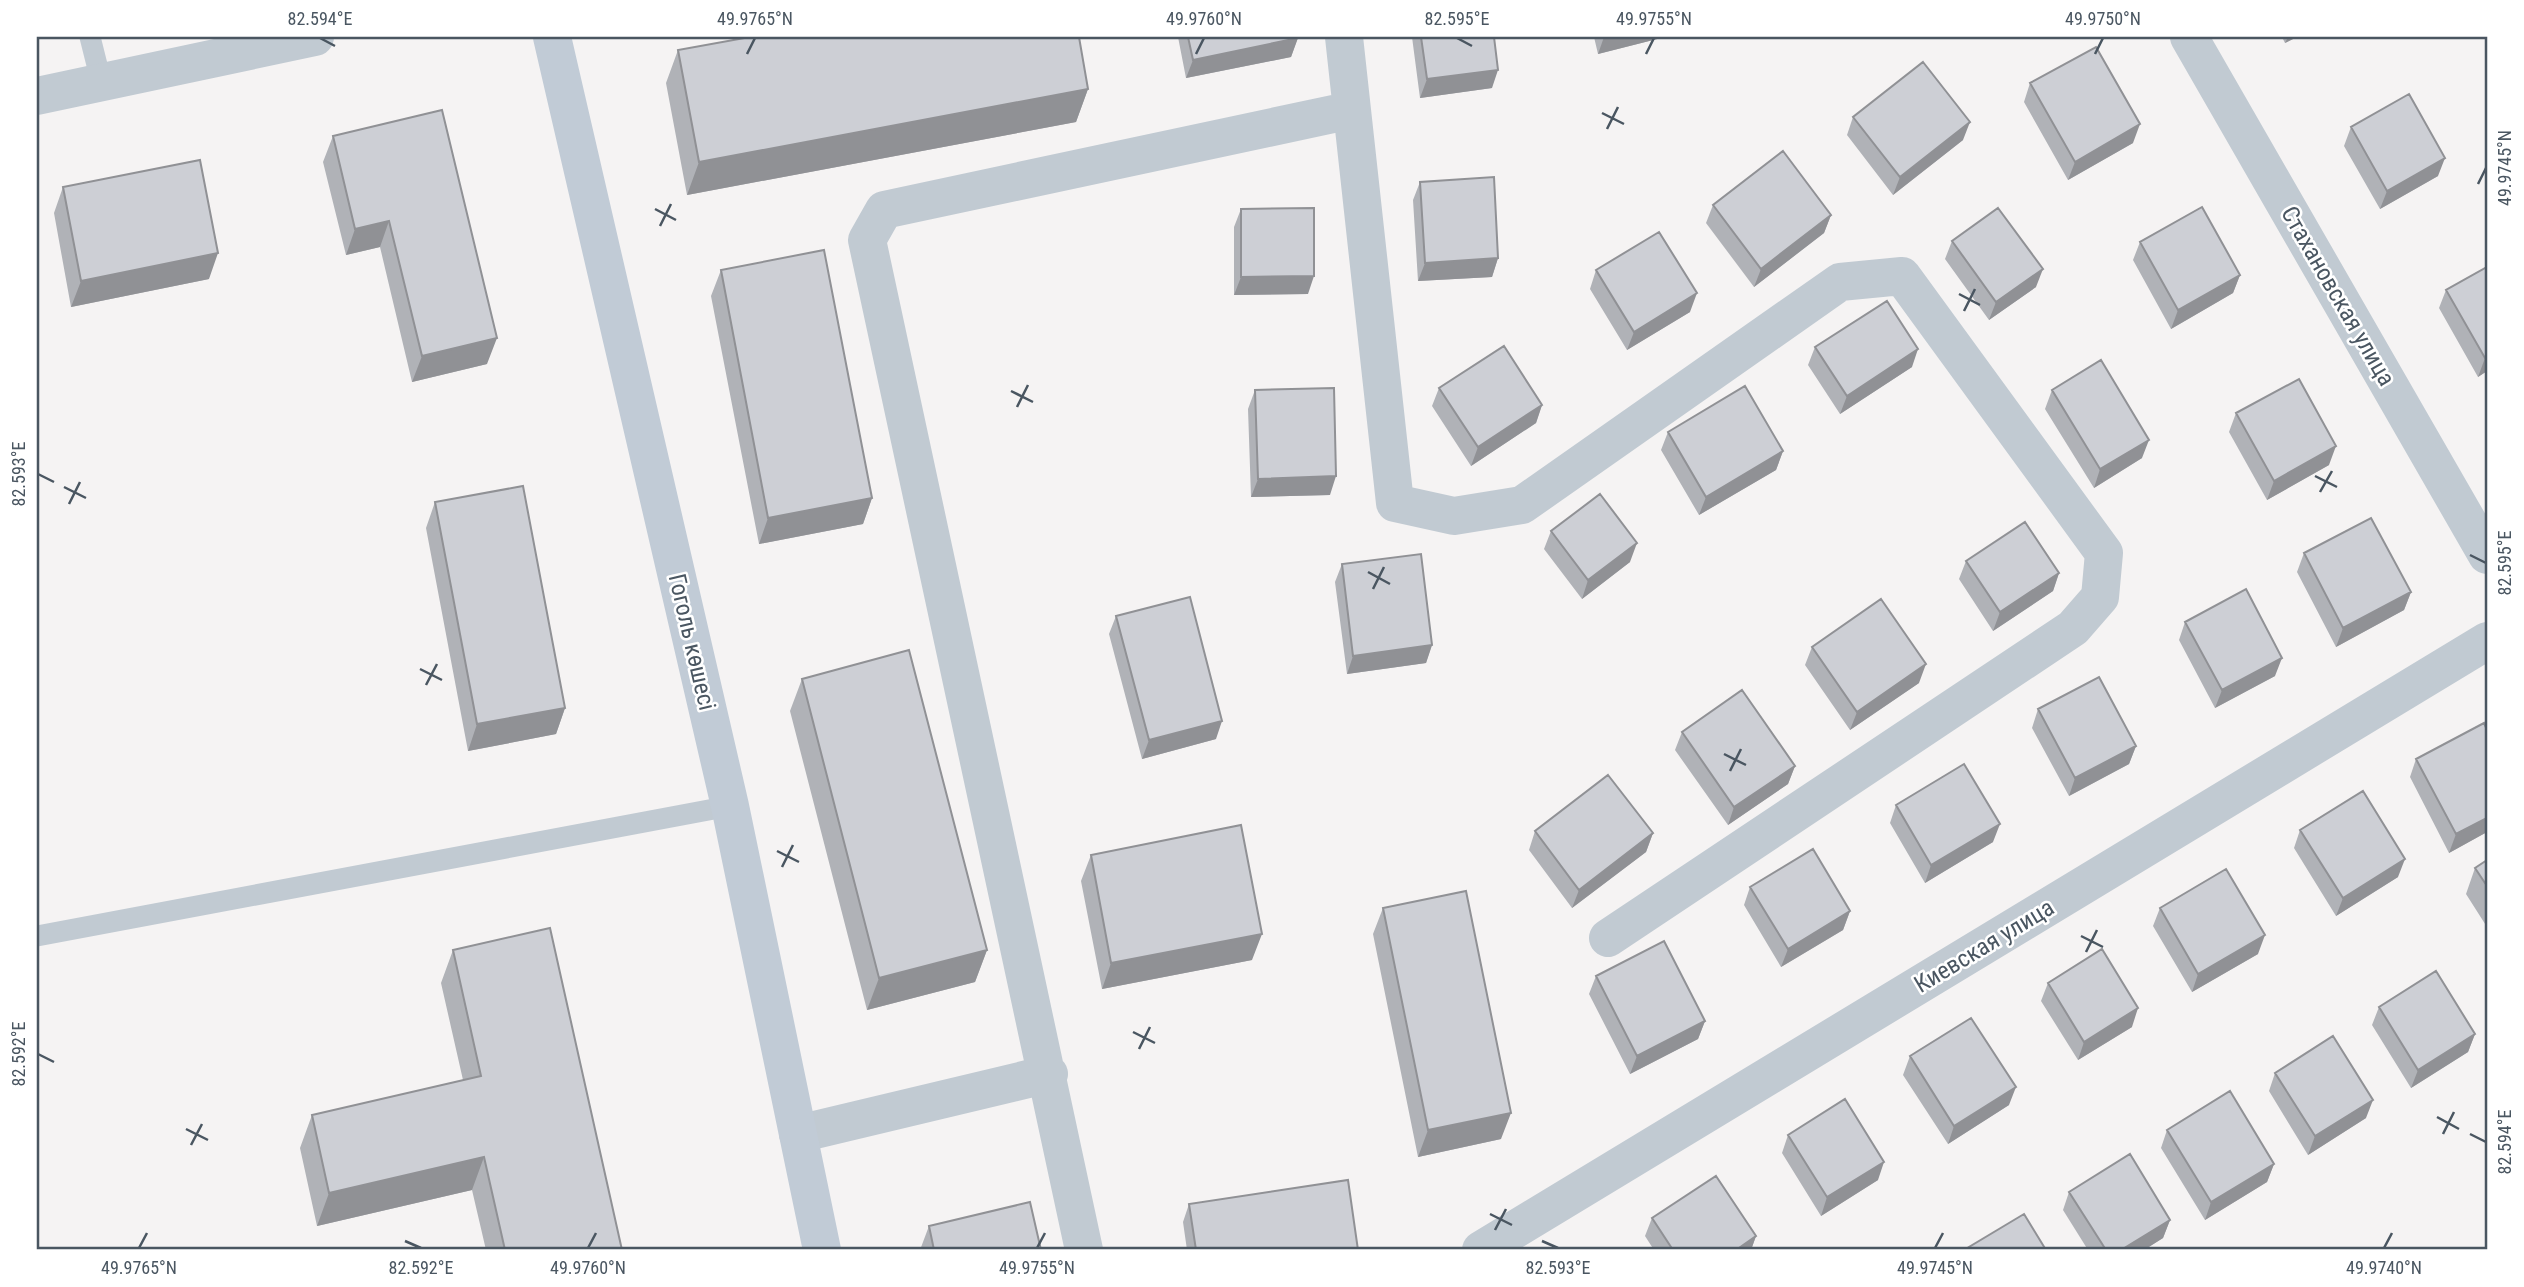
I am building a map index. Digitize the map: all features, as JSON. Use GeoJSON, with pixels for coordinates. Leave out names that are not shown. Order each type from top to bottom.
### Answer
{"type":"FeatureCollection","features":[{"type":"Feature","properties":{"kind":"main road","name":"Гоголь көшесі"},"geometry":{"type":"LineString","coordinates":[[552,37],[730,806],[822,1250]]}},
{"type":"Feature","properties":{"kind":"street"},"geometry":{"type":"LineString","coordinates":[[37,96],[315,37]]}},
{"type":"Feature","properties":{"kind":"street"},"geometry":{"type":"LineString","coordinates":[[1344,37],[1395,503],[1454,516],[1522,505],[1840,282],[1902,276],[2104,553],[2100,597],[2073,628],[1608,938]]}},
{"type":"Feature","properties":{"kind":"street","name":"Стахановская улица"},"geometry":{"type":"LineString","coordinates":[[2189,37],[2487,555]]}},
{"type":"Feature","properties":{"kind":"street"},"geometry":{"type":"LineString","coordinates":[[1084,1250],[1049,1074],[867,240],[884,210],[1352,110]]}},
{"type":"Feature","properties":{"kind":"street","name":"Киевская улица"},"geometry":{"type":"LineString","coordinates":[[1481,1250],[2487,641]]}},
{"type":"Feature","properties":{"kind":"street"},"geometry":{"type":"LineString","coordinates":[[798,1134],[1049,1074]]}},
{"type":"Feature","properties":{"kind":"lane"},"geometry":{"type":"LineString","coordinates":[[90,37],[102,81]]}},
{"type":"Feature","properties":{"kind":"lane"},"geometry":{"type":"LineString","coordinates":[[37,936],[730,806]]}},
{"type":"Feature","properties":{"kind":"building"},"geometry":{"type":"Polygon","coordinates":[[[750,37],[1079,37],[1088,89],[699,162],[678,50],[750,37]]]}},
{"type":"Feature","properties":{"kind":"building"},"geometry":{"type":"Polygon","coordinates":[[[1188,37],[1298,37],[1298,38],[1193,60],[1188,37]]]}},
{"type":"Feature","properties":{"kind":"building"},"geometry":{"type":"Polygon","coordinates":[[[1421,37],[1494,37],[1498,70],[1427,79],[1421,37]]]}},
{"type":"Feature","properties":{"kind":"building"},"geometry":{"type":"Polygon","coordinates":[[[2096,47],[2140,124],[2075,162],[2030,83],[2096,47]]]}},
{"type":"Feature","properties":{"kind":"building"},"geometry":{"type":"Polygon","coordinates":[[[1923,62],[1970,122],[1900,177],[1853,117],[1923,62]]]}},
{"type":"Feature","properties":{"kind":"building"},"geometry":{"type":"Polygon","coordinates":[[[2409,94],[2445,158],[2387,191],[2351,127],[2409,94]]]}},
{"type":"Feature","properties":{"kind":"building"},"geometry":{"type":"Polygon","coordinates":[[[442,110],[497,338],[422,356],[389,221],[355,229],[333,136],[442,110]]]}},
{"type":"Feature","properties":{"kind":"building"},"geometry":{"type":"Polygon","coordinates":[[[1783,151],[1831,215],[1761,269],[1713,205],[1783,151]]]}},
{"type":"Feature","properties":{"kind":"building"},"geometry":{"type":"Polygon","coordinates":[[[200,160],[218,253],[81,281],[63,187],[200,160]]]}},
{"type":"Feature","properties":{"kind":"building"},"geometry":{"type":"Polygon","coordinates":[[[1494,177],[1498,258],[1425,263],[1420,182],[1494,177]]]}},
{"type":"Feature","properties":{"kind":"building"},"geometry":{"type":"Polygon","coordinates":[[[2202,207],[2240,275],[2178,310],[2140,242],[2202,207]]]}},
{"type":"Feature","properties":{"kind":"building"},"geometry":{"type":"Polygon","coordinates":[[[1314,208],[1314,276],[1241,277],[1241,209],[1314,208]]]}},
{"type":"Feature","properties":{"kind":"building"},"geometry":{"type":"Polygon","coordinates":[[[1998,208],[2043,269],[1996,302],[1952,241],[1998,208]]]}},
{"type":"Feature","properties":{"kind":"building"},"geometry":{"type":"Polygon","coordinates":[[[1659,232],[1697,293],[1634,332],[1596,270],[1659,232]]]}},
{"type":"Feature","properties":{"kind":"building"},"geometry":{"type":"Polygon","coordinates":[[[824,250],[872,498],[768,518],[721,270],[824,250]]]}},
{"type":"Feature","properties":{"kind":"building"},"geometry":{"type":"Polygon","coordinates":[[[2487,267],[2487,357],[2485,358],[2446,290],[2487,267]]]}},
{"type":"Feature","properties":{"kind":"building"},"geometry":{"type":"Polygon","coordinates":[[[1887,301],[1918,349],[1847,396],[1815,347],[1887,301]]]}},
{"type":"Feature","properties":{"kind":"building"},"geometry":{"type":"Polygon","coordinates":[[[1504,346],[1542,405],[1478,447],[1439,388],[1504,346]]]}},
{"type":"Feature","properties":{"kind":"building"},"geometry":{"type":"Polygon","coordinates":[[[2101,360],[2149,440],[2100,469],[2052,390],[2101,360]]]}},
{"type":"Feature","properties":{"kind":"building"},"geometry":{"type":"Polygon","coordinates":[[[2299,379],[2336,446],[2274,481],[2236,413],[2299,379]]]}},
{"type":"Feature","properties":{"kind":"building"},"geometry":{"type":"Polygon","coordinates":[[[1745,386],[1783,451],[1706,497],[1668,432],[1745,386]]]}},
{"type":"Feature","properties":{"kind":"building"},"geometry":{"type":"Polygon","coordinates":[[[1334,388],[1336,476],[1258,479],[1255,390],[1334,388]]]}},
{"type":"Feature","properties":{"kind":"building"},"geometry":{"type":"Polygon","coordinates":[[[523,486],[565,708],[477,724],[435,502],[523,486]]]}},
{"type":"Feature","properties":{"kind":"building"},"geometry":{"type":"Polygon","coordinates":[[[1600,494],[1637,543],[1588,580],[1551,531],[1600,494]]]}},
{"type":"Feature","properties":{"kind":"building"},"geometry":{"type":"Polygon","coordinates":[[[2371,518],[2411,592],[2343,628],[2304,553],[2371,518]]]}},
{"type":"Feature","properties":{"kind":"building"},"geometry":{"type":"Polygon","coordinates":[[[2025,522],[2059,573],[2000,612],[1966,561],[2025,522]]]}},
{"type":"Feature","properties":{"kind":"building"},"geometry":{"type":"Polygon","coordinates":[[[1421,554],[1432,645],[1353,656],[1342,564],[1421,554]]]}},
{"type":"Feature","properties":{"kind":"building"},"geometry":{"type":"Polygon","coordinates":[[[2246,589],[2282,658],[2222,690],[2185,622],[2246,589]]]}},
{"type":"Feature","properties":{"kind":"building"},"geometry":{"type":"Polygon","coordinates":[[[1190,597],[1222,721],[1149,740],[1116,616],[1190,597]]]}},
{"type":"Feature","properties":{"kind":"building"},"geometry":{"type":"Polygon","coordinates":[[[1881,599],[1926,664],[1857,712],[1812,647],[1881,599]]]}},
{"type":"Feature","properties":{"kind":"building"},"geometry":{"type":"Polygon","coordinates":[[[909,650],[987,950],[879,978],[802,679],[909,650]]]}},
{"type":"Feature","properties":{"kind":"building"},"geometry":{"type":"Polygon","coordinates":[[[2099,677],[2136,746],[2075,778],[2038,709],[2099,677]]]}},
{"type":"Feature","properties":{"kind":"building"},"geometry":{"type":"Polygon","coordinates":[[[1742,690],[1795,766],[1734,807],[1682,732],[1742,690]]]}},
{"type":"Feature","properties":{"kind":"building"},"geometry":{"type":"Polygon","coordinates":[[[2484,723],[2487,730],[2487,818],[2456,834],[2416,759],[2484,723]]]}},
{"type":"Feature","properties":{"kind":"building"},"geometry":{"type":"Polygon","coordinates":[[[1964,764],[2000,824],[1931,865],[1896,805],[1964,764]]]}},
{"type":"Feature","properties":{"kind":"building"},"geometry":{"type":"Polygon","coordinates":[[[1608,775],[1653,833],[1579,890],[1535,831],[1608,775]]]}},
{"type":"Feature","properties":{"kind":"building"},"geometry":{"type":"Polygon","coordinates":[[[2363,791],[2405,859],[2343,898],[2300,830],[2363,791]]]}},
{"type":"Feature","properties":{"kind":"building"},"geometry":{"type":"Polygon","coordinates":[[[1241,825],[1262,934],[1111,963],[1091,855],[1241,825]]]}},
{"type":"Feature","properties":{"kind":"building"},"geometry":{"type":"Polygon","coordinates":[[[1813,849],[1850,911],[1788,949],[1750,887],[1813,849]]]}},
{"type":"Feature","properties":{"kind":"building"},"geometry":{"type":"Polygon","coordinates":[[[2487,860],[2487,886],[2475,868],[2487,860]]]}},
{"type":"Feature","properties":{"kind":"building"},"geometry":{"type":"Polygon","coordinates":[[[2226,869],[2265,935],[2198,974],[2160,908],[2226,869]]]}},
{"type":"Feature","properties":{"kind":"building"},"geometry":{"type":"Polygon","coordinates":[[[1466,891],[1511,1113],[1428,1130],[1383,908],[1466,891]]]}},
{"type":"Feature","properties":{"kind":"building"},"geometry":{"type":"Polygon","coordinates":[[[550,928],[622,1250],[505,1250],[484,1157],[329,1193],[312,1115],[481,1076],[453,950],[550,928]]]}},
{"type":"Feature","properties":{"kind":"building"},"geometry":{"type":"Polygon","coordinates":[[[1664,941],[1705,1021],[1637,1056],[1596,976],[1664,941]]]}},
{"type":"Feature","properties":{"kind":"building"},"geometry":{"type":"Polygon","coordinates":[[[2102,949],[2138,1008],[2084,1042],[2048,983],[2102,949]]]}},
{"type":"Feature","properties":{"kind":"building"},"geometry":{"type":"Polygon","coordinates":[[[2436,971],[2475,1034],[2418,1070],[2379,1007],[2436,971]]]}},
{"type":"Feature","properties":{"kind":"building"},"geometry":{"type":"Polygon","coordinates":[[[1971,1018],[2016,1087],[1954,1126],[1910,1056],[1971,1018]]]}},
{"type":"Feature","properties":{"kind":"building"},"geometry":{"type":"Polygon","coordinates":[[[2333,1036],[2373,1100],[2315,1136],[2275,1073],[2333,1036]]]}},
{"type":"Feature","properties":{"kind":"building"},"geometry":{"type":"Polygon","coordinates":[[[2230,1091],[2274,1164],[2211,1202],[2167,1130],[2230,1091]]]}},
{"type":"Feature","properties":{"kind":"building"},"geometry":{"type":"Polygon","coordinates":[[[1845,1099],[1884,1162],[1827,1197],[1788,1135],[1845,1099]]]}},
{"type":"Feature","properties":{"kind":"building"},"geometry":{"type":"Polygon","coordinates":[[[2130,1154],[2170,1220],[2121,1250],[2106,1250],[2069,1192],[2130,1154]]]}},
{"type":"Feature","properties":{"kind":"building"},"geometry":{"type":"Polygon","coordinates":[[[1716,1176],[1756,1236],[1736,1250],[1673,1250],[1652,1218],[1716,1176]]]}},
{"type":"Feature","properties":{"kind":"building"},"geometry":{"type":"Polygon","coordinates":[[[1348,1180],[1358,1250],[1196,1250],[1189,1204],[1348,1180]]]}},
{"type":"Feature","properties":{"kind":"building"},"geometry":{"type":"Polygon","coordinates":[[[1030,1202],[1041,1250],[934,1250],[929,1226],[1030,1202]]]}},
{"type":"Feature","properties":{"kind":"building"},"geometry":{"type":"Polygon","coordinates":[[[2024,1214],[2046,1250],[1964,1250],[2024,1214]]]}}]}
